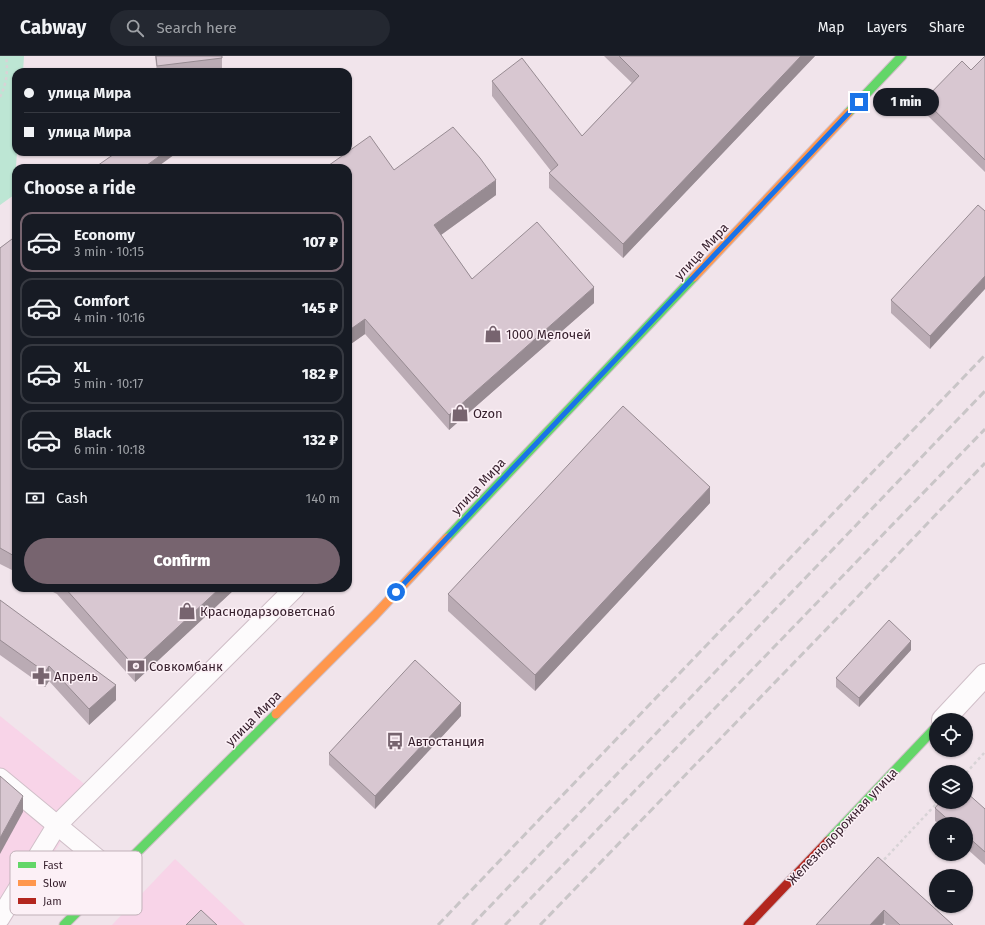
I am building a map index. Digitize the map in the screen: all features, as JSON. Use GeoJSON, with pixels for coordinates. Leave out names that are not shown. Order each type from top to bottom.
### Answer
{"type":"FeatureCollection","features":[{"type":"Feature","properties":{"kind":"main road","name":"улица Мира"},"geometry":{"type":"LineString","coordinates":[[139,851],[375,615],[902,56]]}},
{"type":"Feature","properties":{"kind":"main road","name":"Железнодорожная улица"},"geometry":{"type":"LineString","coordinates":[[748,925],[929,734]]}},
{"type":"Feature","properties":{"kind":"main road","name":"улица Мира"},"geometry":{"type":"LineString","coordinates":[[64,925],[74,915]]}},
{"type":"Feature","properties":{"kind":"street"},"geometry":{"type":"LineString","coordinates":[[950,713],[985,676]]}},
{"type":"Feature","properties":{"kind":"lane"},"geometry":{"type":"LineString","coordinates":[[41,851],[57,825],[291,592]]}},
{"type":"Feature","properties":{"kind":"lane"},"geometry":{"type":"LineString","coordinates":[[0,778],[88,851]]}},
{"type":"Feature","properties":{"kind":"lane"},"geometry":{"type":"LineString","coordinates":[[0,918],[10,902]]}},
{"type":"Feature","properties":{"kind":"path"},"geometry":{"type":"LineString","coordinates":[[0,97],[6,80],[6,56]]}},
{"type":"Feature","properties":{"kind":"path"},"geometry":{"type":"LineString","coordinates":[[973,765],[985,752]]}},
{"type":"Feature","properties":{"kind":"path"},"geometry":{"type":"LineString","coordinates":[[875,869],[931,809]]}},
{"type":"Feature","properties":{"kind":"shaded area"},"geometry":{"type":"Polygon","coordinates":[[[0,716],[93,791],[55,851],[10,851],[10,915],[14,915],[8,925],[0,925],[0,716]]]}},
{"type":"Feature","properties":{"kind":"shaded area"},"geometry":{"type":"Polygon","coordinates":[[[175,859],[245,925],[112,925],[122,915],[142,915],[142,894],[175,859]]]}},
{"type":"Feature","properties":{"kind":"green space"},"geometry":{"type":"Polygon","coordinates":[[[0,56],[24,56],[23,68],[12,68],[12,156],[17,156],[16,164],[12,164],[12,196],[0,205],[0,56]]]}},
{"type":"Feature","properties":{"kind":"building"},"geometry":{"type":"Polygon","coordinates":[[[156,56],[222,56],[222,58],[157,66],[156,56]]]}},
{"type":"Feature","properties":{"kind":"building"},"geometry":{"type":"Polygon","coordinates":[[[619,56],[801,56],[623,244],[549,173],[558,165],[492,81],[522,58],[582,136],[639,76],[619,56]]]}},
{"type":"Feature","properties":{"kind":"building"},"geometry":{"type":"Polygon","coordinates":[[[985,56],[985,160],[924,100],[962,61],[971,70],[985,56]]]}},
{"type":"Feature","properties":{"kind":"building"},"geometry":{"type":"Polygon","coordinates":[[[453,127],[480,158],[496,180],[434,225],[472,279],[537,222],[594,287],[449,415],[365,319],[352,328],[352,164],[331,164],[342,156],[352,156],[352,149],[370,136],[394,170],[453,127]]]}},
{"type":"Feature","properties":{"kind":"building"},"geometry":{"type":"Polygon","coordinates":[[[111,156],[160,156],[148,164],[100,164],[111,156]]]}},
{"type":"Feature","properties":{"kind":"building"},"geometry":{"type":"Polygon","coordinates":[[[978,205],[985,211],[985,276],[930,336],[891,300],[978,205]]]}},
{"type":"Feature","properties":{"kind":"building"},"geometry":{"type":"Polygon","coordinates":[[[12,239],[12,555],[0,548],[0,248],[12,239]]]}},
{"type":"Feature","properties":{"kind":"building"},"geometry":{"type":"Polygon","coordinates":[[[623,406],[710,487],[535,675],[448,594],[623,406]]]}},
{"type":"Feature","properties":{"kind":"building"},"geometry":{"type":"Polygon","coordinates":[[[69,592],[216,592],[135,667],[69,592]]]}},
{"type":"Feature","properties":{"kind":"building"},"geometry":{"type":"Polygon","coordinates":[[[0,600],[116,685],[89,709],[49,666],[45,672],[0,640],[0,600]]]}},
{"type":"Feature","properties":{"kind":"building"},"geometry":{"type":"Polygon","coordinates":[[[889,620],[911,641],[859,698],[836,678],[889,620]]]}},
{"type":"Feature","properties":{"kind":"building","name":"Автостанция"},"geometry":{"type":"Polygon","coordinates":[[[415,660],[461,703],[375,796],[329,753],[415,660]]]}},
{"type":"Feature","properties":{"kind":"building"},"geometry":{"type":"Polygon","coordinates":[[[0,776],[23,796],[0,838],[0,776]]]}},
{"type":"Feature","properties":{"kind":"building"},"geometry":{"type":"Polygon","coordinates":[[[973,798],[985,809],[985,852],[973,841],[973,817],[945,817],[936,809],[973,809],[973,798]]]}},
{"type":"Feature","properties":{"kind":"building"},"geometry":{"type":"Polygon","coordinates":[[[878,857],[929,903],[929,913],[940,913],[953,925],[900,925],[884,910],[870,925],[816,925],[878,857]]]}},
{"type":"Feature","properties":{"kind":"building"},"geometry":{"type":"Polygon","coordinates":[[[201,910],[217,925],[186,925],[201,910]]]}},
{"type":"Feature","properties":{"kind":"railway"},"geometry":{"type":"LineString","coordinates":[[438,925],[985,355]]}},
{"type":"Feature","properties":{"kind":"railway"},"geometry":{"type":"LineString","coordinates":[[472,925],[985,391]]}},
{"type":"Feature","properties":{"kind":"railway"},"geometry":{"type":"LineString","coordinates":[[505,925],[985,429]]}},
{"type":"Feature","properties":{"kind":"railway"},"geometry":{"type":"LineString","coordinates":[[540,925],[985,463]]}},
{"type":"Feature","properties":{"kind":"traffic: fast"},"geometry":{"type":"LineString","coordinates":[[848,113],[902,56]]}},
{"type":"Feature","properties":{"kind":"traffic: fast"},"geometry":{"type":"LineString","coordinates":[[447,538],[694,277]]}},
{"type":"Feature","properties":{"kind":"traffic: fast"},"geometry":{"type":"LineString","coordinates":[[138,851],[276,714]]}},
{"type":"Feature","properties":{"kind":"traffic: fast"},"geometry":{"type":"LineString","coordinates":[[828,841],[929,734]]}},
{"type":"Feature","properties":{"kind":"traffic: fast"},"geometry":{"type":"LineString","coordinates":[[64,925],[74,915]]}},
{"type":"Feature","properties":{"kind":"traffic: slow"},"geometry":{"type":"LineString","coordinates":[[694,277],[848,113]]}},
{"type":"Feature","properties":{"kind":"traffic: slow"},"geometry":{"type":"LineString","coordinates":[[276,714],[375,615],[447,538]]}},
{"type":"Feature","properties":{"kind":"traffic: jam"},"geometry":{"type":"LineString","coordinates":[[748,925],[828,841]]}},
{"type":"Feature","properties":{"kind":"place","name":"1000 Мелочей"},"geometry":{"type":"Point","coordinates":[493,334]}},
{"type":"Feature","properties":{"kind":"place","name":"Ozon"},"geometry":{"type":"Point","coordinates":[460,413]}},
{"type":"Feature","properties":{"kind":"place","name":"Краснодарзооветснаб"},"geometry":{"type":"Point","coordinates":[187,611]}},
{"type":"Feature","properties":{"kind":"place","name":"Совкомбанк"},"geometry":{"type":"Point","coordinates":[136,666]}},
{"type":"Feature","properties":{"kind":"place","name":"Апрель"},"geometry":{"type":"Point","coordinates":[41,676]}},
{"type":"Feature","properties":{"kind":"place","name":"Автостанция"},"geometry":{"type":"Point","coordinates":[395,741]}},
{"type":"Feature","properties":{"kind":"route"},"geometry":{"type":"LineString","coordinates":[[396,592],[859,102]]}}]}
